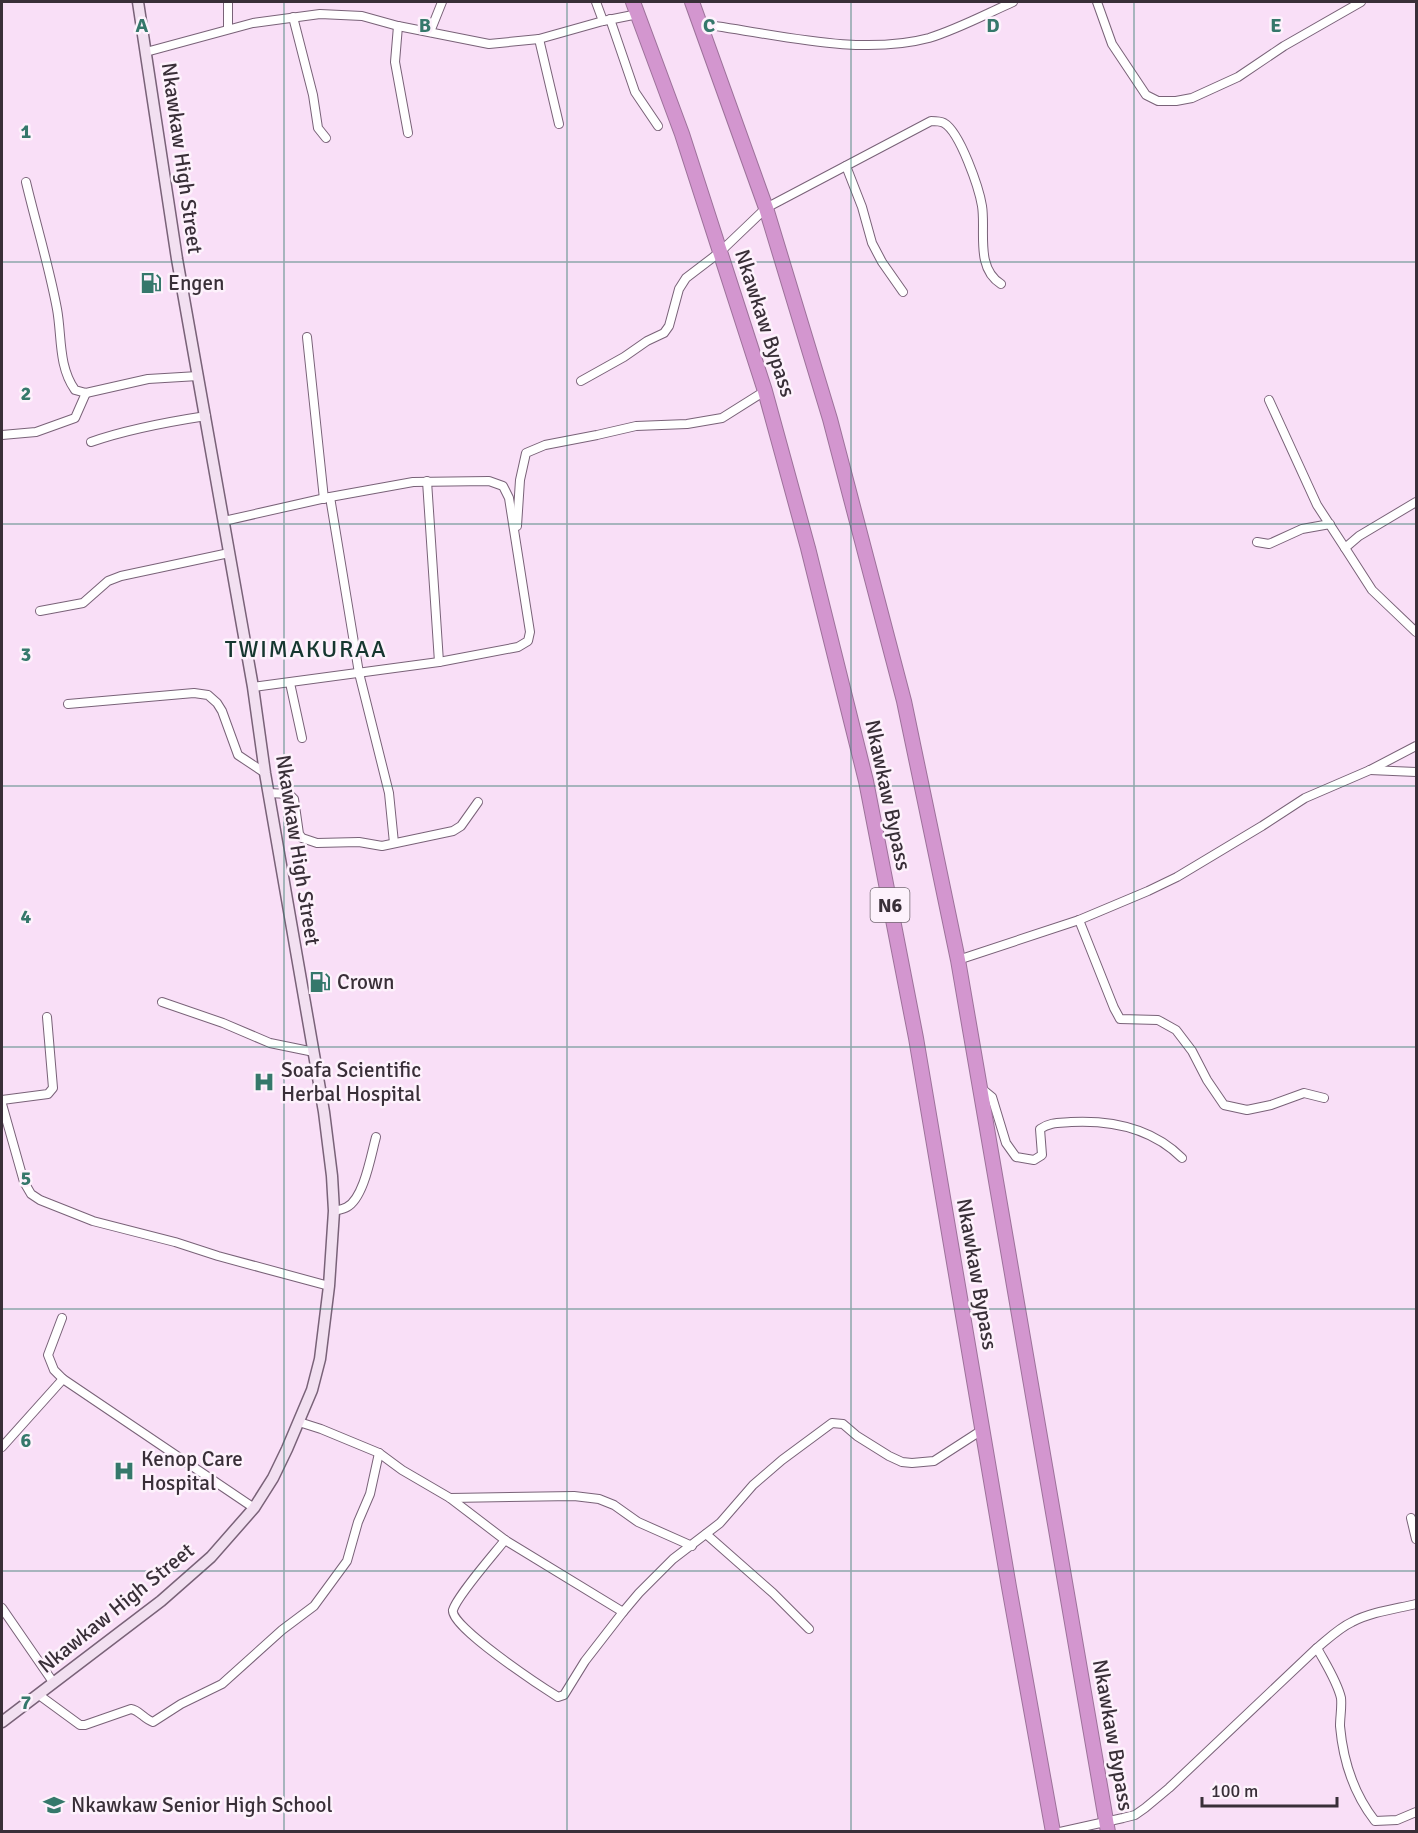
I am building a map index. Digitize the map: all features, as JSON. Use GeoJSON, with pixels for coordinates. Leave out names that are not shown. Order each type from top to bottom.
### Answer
{"type":"FeatureCollection","features":[{"type":"Feature","properties":{"kind":"highway","name":"Nkawkaw Bypass"},"geometry":{"type":"LineString","coordinates":[[692,2],[766,208],[830,419],[904,702],[958,960],[1107,1826]]}},
{"type":"Feature","properties":{"kind":"highway","name":"Nkawkaw Bypass"},"geometry":{"type":"LineString","coordinates":[[635,8],[682,134],[765,391],[808,549],[866,781],[916,1038],[1053,1832]]}},
{"type":"Feature","properties":{"kind":"main road","name":"Nkawkaw High Street"},"geometry":{"type":"LineString","coordinates":[[2,1722],[161,1602],[239,1527],[254,1508],[273,1478],[312,1390],[320,1359],[329,1286],[334,1211],[332,1176],[314,1052],[268,793],[254,687],[177,259],[138,2]]}},
{"type":"Feature","properties":{"kind":"street"},"geometry":{"type":"LineString","coordinates":[[228,2],[228,29]]}},
{"type":"Feature","properties":{"kind":"street"},"geometry":{"type":"LineString","coordinates":[[430,32],[442,2]]}},
{"type":"Feature","properties":{"kind":"street"},"geometry":{"type":"LineString","coordinates":[[596,2],[607,20],[635,92],[658,126]]}},
{"type":"Feature","properties":{"kind":"street"},"geometry":{"type":"LineString","coordinates":[[701,24],[825,42],[864,45],[894,44],[928,38],[1013,2]]}},
{"type":"Feature","properties":{"kind":"street"},"geometry":{"type":"LineString","coordinates":[[1097,2],[1112,44],[1146,95],[1158,101],[1192,98],[1238,77],[1284,46],[1360,2]]}},
{"type":"Feature","properties":{"kind":"street"},"geometry":{"type":"LineString","coordinates":[[1345,2],[1360,2]]}},
{"type":"Feature","properties":{"kind":"street"},"geometry":{"type":"LineString","coordinates":[[146,52],[228,29],[293,17],[340,14],[362,16],[398,26],[489,44],[538,39],[607,20],[635,8]]}},
{"type":"Feature","properties":{"kind":"street"},"geometry":{"type":"LineString","coordinates":[[293,17],[313,96],[318,128],[326,138]]}},
{"type":"Feature","properties":{"kind":"street"},"geometry":{"type":"LineString","coordinates":[[398,26],[395,62],[408,134]]}},
{"type":"Feature","properties":{"kind":"street"},"geometry":{"type":"LineString","coordinates":[[538,39],[559,124]]}},
{"type":"Feature","properties":{"kind":"street"},"geometry":{"type":"LineString","coordinates":[[581,381],[664,333],[669,326],[679,289],[686,278],[720,252],[766,208],[931,121],[943,122],[950,128],[962,148],[982,207],[985,262],[1001,284]]}},
{"type":"Feature","properties":{"kind":"street"},"geometry":{"type":"LineString","coordinates":[[846,166],[862,207],[872,243],[903,292]]}},
{"type":"Feature","properties":{"kind":"street"},"geometry":{"type":"LineString","coordinates":[[26,182],[57,311],[60,350],[70,384],[75,390],[86,393],[148,379],[198,376]]}},
{"type":"Feature","properties":{"kind":"street"},"geometry":{"type":"LineString","coordinates":[[307,338],[327,498],[359,673],[389,793],[394,843]]}},
{"type":"Feature","properties":{"kind":"street"},"geometry":{"type":"LineString","coordinates":[[517,540],[520,480],[526,453],[545,445],[636,426],[687,424],[722,418],[765,391]]}},
{"type":"Feature","properties":{"kind":"street"},"geometry":{"type":"LineString","coordinates":[[2,435],[36,432],[75,418],[86,393]]}},
{"type":"Feature","properties":{"kind":"street"},"geometry":{"type":"LineString","coordinates":[[1269,400],[1317,504],[1372,590],[1416,632]]}},
{"type":"Feature","properties":{"kind":"street"},"geometry":{"type":"LineString","coordinates":[[91,442],[112,434],[169,421],[206,416]]}},
{"type":"Feature","properties":{"kind":"street"},"geometry":{"type":"LineString","coordinates":[[427,481],[439,662]]}},
{"type":"Feature","properties":{"kind":"street"},"geometry":{"type":"LineString","coordinates":[[224,521],[413,482],[489,481],[502,486],[509,498],[517,540],[530,632],[528,641],[518,647],[439,662],[254,687]]}},
{"type":"Feature","properties":{"kind":"street"},"geometry":{"type":"LineString","coordinates":[[1345,548],[1359,536],[1416,502]]}},
{"type":"Feature","properties":{"kind":"street"},"geometry":{"type":"LineString","coordinates":[[1257,542],[1269,544],[1302,530],[1330,524]]}},
{"type":"Feature","properties":{"kind":"street"},"geometry":{"type":"LineString","coordinates":[[40,611],[83,603],[108,581],[121,576],[229,553]]}},
{"type":"Feature","properties":{"kind":"street"},"geometry":{"type":"LineString","coordinates":[[291,682],[302,738]]}},
{"type":"Feature","properties":{"kind":"street"},"geometry":{"type":"LineString","coordinates":[[68,704],[194,693],[208,695],[217,702],[222,711],[238,754],[265,773]]}},
{"type":"Feature","properties":{"kind":"street"},"geometry":{"type":"LineString","coordinates":[[958,960],[1079,920],[1177,877],[1289,811],[1305,798],[1370,770],[1416,746]]}},
{"type":"Feature","properties":{"kind":"street"},"geometry":{"type":"LineString","coordinates":[[1370,770],[1416,772]]}},
{"type":"Feature","properties":{"kind":"street"},"geometry":{"type":"LineString","coordinates":[[268,793],[289,794],[294,799],[298,834],[302,838],[317,843],[359,842],[382,846],[457,829],[478,802]]}},
{"type":"Feature","properties":{"kind":"street"},"geometry":{"type":"LineString","coordinates":[[1079,920],[1120,1019],[1158,1020],[1176,1029],[1224,1105],[1247,1110],[1271,1105],[1304,1093],[1324,1098]]}},
{"type":"Feature","properties":{"kind":"street"},"geometry":{"type":"LineString","coordinates":[[162,1002],[224,1023],[270,1043],[314,1052]]}},
{"type":"Feature","properties":{"kind":"street"},"geometry":{"type":"LineString","coordinates":[[47,1017],[53,1085],[51,1092],[2,1102],[24,1182],[31,1194],[40,1200],[93,1221],[329,1286]]}},
{"type":"Feature","properties":{"kind":"street"},"geometry":{"type":"LineString","coordinates":[[979,1087],[992,1097],[1006,1143],[1016,1156],[1034,1160],[1042,1155],[1040,1129],[1048,1123],[1092,1121],[1111,1122],[1134,1128],[1172,1148],[1182,1158]]}},
{"type":"Feature","properties":{"kind":"street"},"geometry":{"type":"LineString","coordinates":[[334,1211],[347,1208],[360,1192],[376,1137]]}},
{"type":"Feature","properties":{"kind":"street"},"geometry":{"type":"LineString","coordinates":[[62,1318],[48,1355],[54,1370],[63,1379],[254,1508]]}},
{"type":"Feature","properties":{"kind":"street"},"geometry":{"type":"LineString","coordinates":[[2,1447],[63,1379]]}},
{"type":"Feature","properties":{"kind":"street"},"geometry":{"type":"LineString","coordinates":[[299,1422],[379,1453],[402,1470],[450,1498],[505,1540],[623,1612]]}},
{"type":"Feature","properties":{"kind":"street"},"geometry":{"type":"LineString","coordinates":[[505,1540],[463,1594],[453,1610],[453,1615],[487,1647],[558,1696],[564,1695],[585,1661],[623,1612],[653,1579],[720,1523],[753,1485],[782,1460],[832,1424],[843,1424],[856,1436],[889,1456],[902,1462],[912,1463],[934,1461],[982,1430]]}},
{"type":"Feature","properties":{"kind":"street"},"geometry":{"type":"LineString","coordinates":[[39,1695],[80,1725],[131,1709],[153,1722],[181,1704],[222,1684],[282,1630],[309,1611],[342,1570],[350,1555],[358,1522],[370,1494],[379,1453]]}},
{"type":"Feature","properties":{"kind":"street"},"geometry":{"type":"LineString","coordinates":[[450,1498],[574,1496],[599,1499],[614,1505],[638,1522],[692,1546]]}},
{"type":"Feature","properties":{"kind":"street"},"geometry":{"type":"LineString","coordinates":[[1411,1518],[1416,1539]]}},
{"type":"Feature","properties":{"kind":"street"},"geometry":{"type":"LineString","coordinates":[[706,1534],[773,1593],[808,1629]]}},
{"type":"Feature","properties":{"kind":"street"},"geometry":{"type":"LineString","coordinates":[[1060,1832],[1107,1826],[1135,1815],[1153,1801],[1317,1648],[1352,1621],[1416,1604]]}},
{"type":"Feature","properties":{"kind":"street"},"geometry":{"type":"LineString","coordinates":[[2,1608],[53,1682]]}},
{"type":"Feature","properties":{"kind":"street"},"geometry":{"type":"LineString","coordinates":[[1317,1648],[1341,1699],[1342,1751],[1364,1806],[1375,1821],[1397,1820],[1416,1812]]}},
{"type":"Feature","properties":{"kind":"place","name":"Engen"},"geometry":{"type":"Point","coordinates":[151,283]}},
{"type":"Feature","properties":{"kind":"place","name":"Crown"},"geometry":{"type":"Point","coordinates":[320,982]}},
{"type":"Feature","properties":{"kind":"place","name":"Soafa Scientific Herbal Hospital"},"geometry":{"type":"Point","coordinates":[264,1082]}},
{"type":"Feature","properties":{"kind":"place","name":"Kenop Care Hospital"},"geometry":{"type":"Point","coordinates":[124,1471]}},
{"type":"Feature","properties":{"kind":"place","name":"Nkawkaw Senior High School"},"geometry":{"type":"Point","coordinates":[54,1805]}},
{"type":"Feature","properties":{"kind":"district","name":"TWIMAKURAA"},"geometry":{"type":"Point","coordinates":[306,649]}}]}
